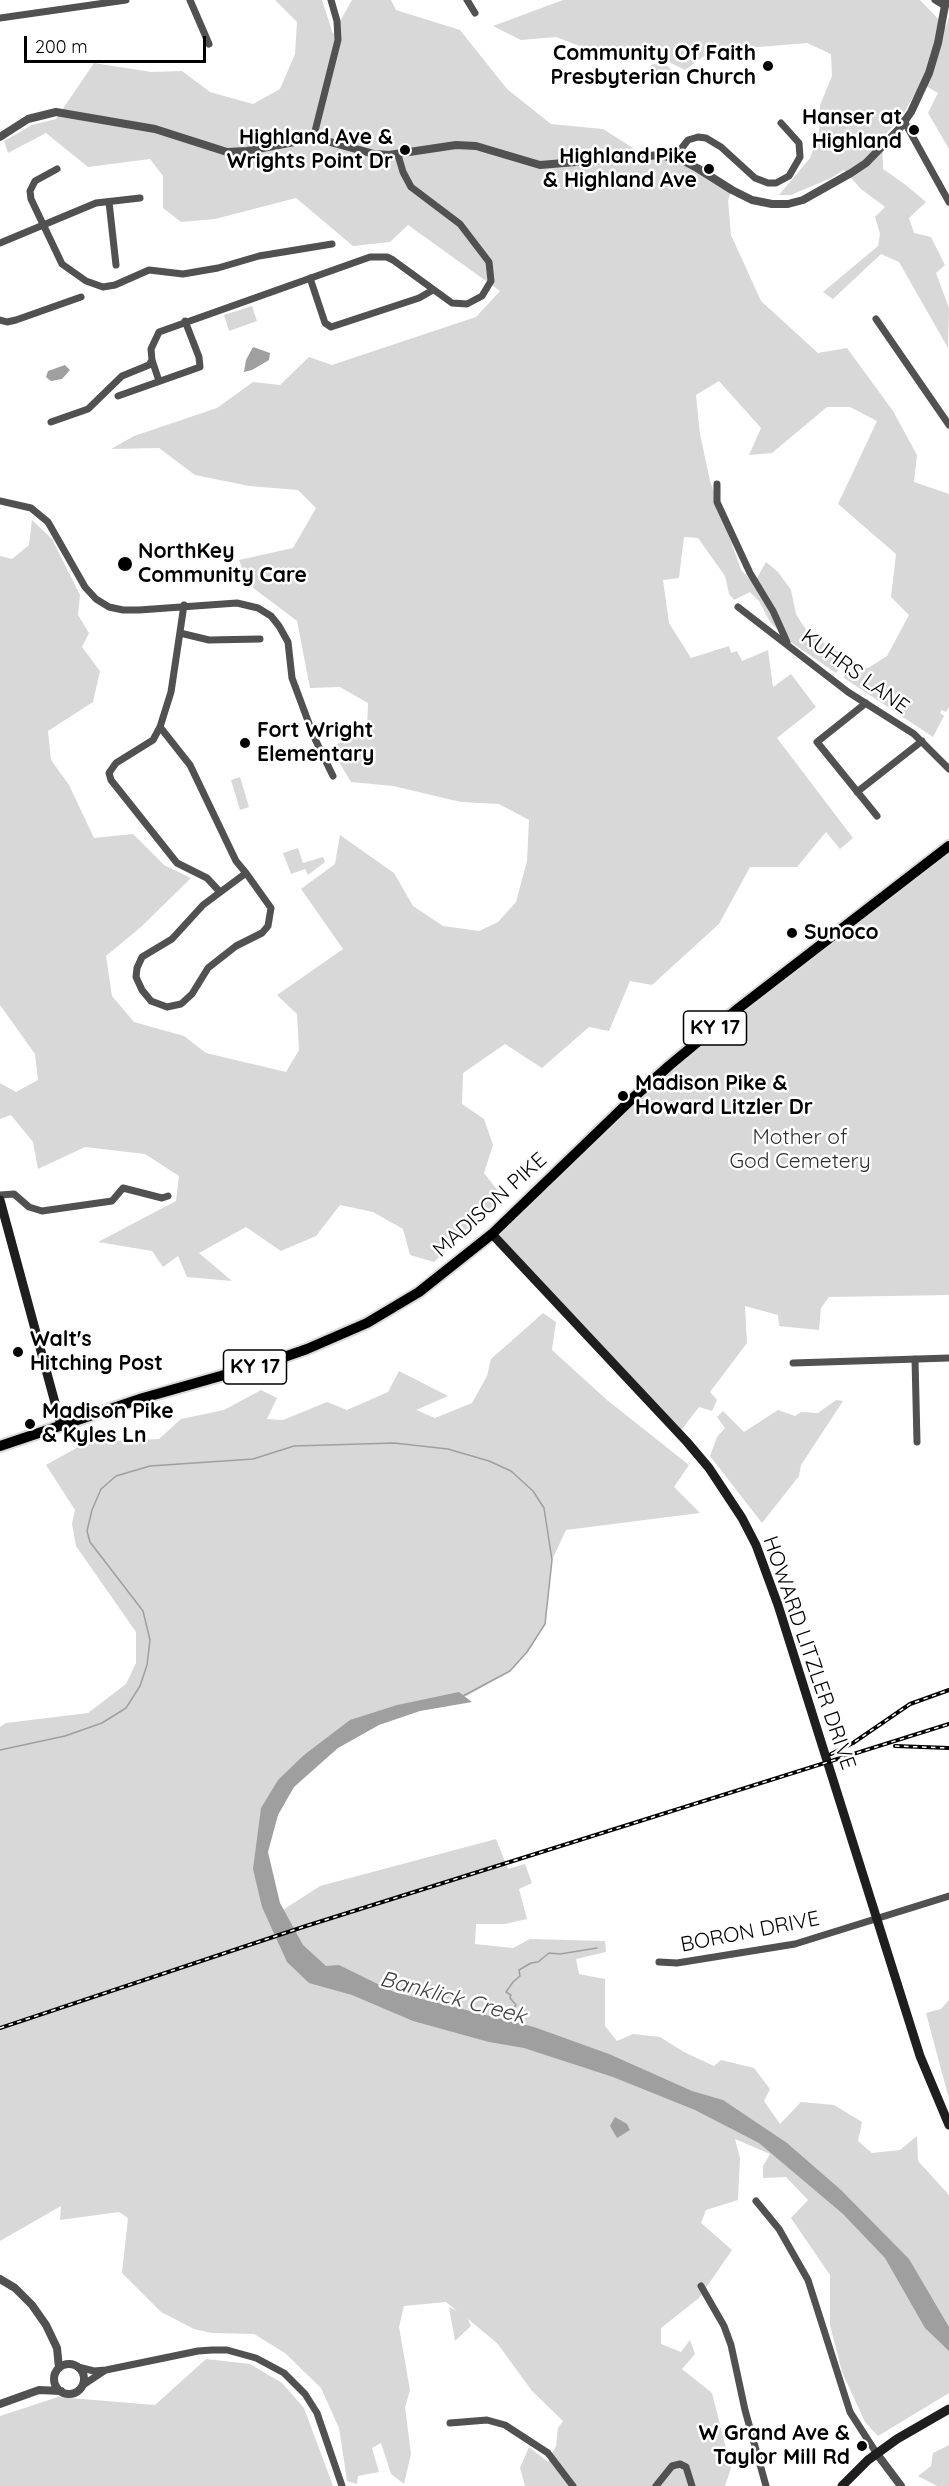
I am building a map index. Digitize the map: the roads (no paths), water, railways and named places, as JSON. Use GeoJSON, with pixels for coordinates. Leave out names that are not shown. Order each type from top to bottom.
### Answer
{"type":"FeatureCollection","features":[{"type":"Feature","properties":{"kind":"main road","name":"MADISON PIKE"},"geometry":{"type":"LineString","coordinates":[[0,1446],[143,1398],[270,1362],[367,1323],[419,1292],[492,1234],[626,1104],[672,1064],[735,1011],[949,846]]}},
{"type":"Feature","properties":{"kind":"main road"},"geometry":{"type":"LineString","coordinates":[[0,1200],[61,1425]]}},
{"type":"Feature","properties":{"kind":"main road","name":"HOWARD LITZLER DRIVE"},"geometry":{"type":"LineString","coordinates":[[492,1234],[687,1442],[709,1468],[742,1518],[760,1554],[778,1605],[920,2056],[949,2125]]}},
{"type":"Feature","properties":{"kind":"main road"},"geometry":{"type":"LineString","coordinates":[[842,2486],[877,2454],[910,2431],[949,2409]]}},
{"type":"Feature","properties":{"kind":"street"},"geometry":{"type":"LineString","coordinates":[[0,18],[126,0]]}},
{"type":"Feature","properties":{"kind":"street"},"geometry":{"type":"LineString","coordinates":[[190,0],[209,44]]}},
{"type":"Feature","properties":{"kind":"street"},"geometry":{"type":"LineString","coordinates":[[313,139],[338,40],[337,21],[331,0]]}},
{"type":"Feature","properties":{"kind":"street"},"geometry":{"type":"LineString","coordinates":[[467,0],[475,13]]}},
{"type":"Feature","properties":{"kind":"street"},"geometry":{"type":"LineString","coordinates":[[0,137],[28,119],[56,112],[155,129],[226,152],[247,151],[313,139],[374,154],[398,155],[462,145],[488,148],[540,165],[660,155],[674,158],[697,168],[753,200],[772,204],[788,204],[817,193],[866,163],[885,145],[904,121],[921,93],[934,60],[945,3],[935,0]]}},
{"type":"Feature","properties":{"kind":"street"},"geometry":{"type":"LineString","coordinates":[[904,121],[949,202]]}},
{"type":"Feature","properties":{"kind":"street"},"geometry":{"type":"LineString","coordinates":[[674,158],[688,140],[698,137],[706,138],[721,147],[755,178],[768,183],[776,183],[789,176],[800,157],[799,142],[781,123]]}},
{"type":"Feature","properties":{"kind":"street"},"geometry":{"type":"LineString","coordinates":[[159,381],[152,360],[153,344],[159,332],[370,257],[387,257],[452,303],[461,305],[473,302],[488,289],[491,281],[491,266],[460,224],[411,187],[398,155]]}},
{"type":"Feature","properties":{"kind":"street"},"geometry":{"type":"LineString","coordinates":[[57,169],[35,181],[30,190],[30,199],[62,264],[86,280],[103,287],[116,285],[149,270],[183,274],[218,268],[259,256],[332,244]]}},
{"type":"Feature","properties":{"kind":"street"},"geometry":{"type":"LineString","coordinates":[[0,243],[96,203],[140,198]]}},
{"type":"Feature","properties":{"kind":"street"},"geometry":{"type":"LineString","coordinates":[[109,202],[116,265]]}},
{"type":"Feature","properties":{"kind":"street"},"geometry":{"type":"LineString","coordinates":[[310,278],[325,323],[331,327],[419,297],[433,290]]}},
{"type":"Feature","properties":{"kind":"street"},"geometry":{"type":"LineString","coordinates":[[0,320],[7,322],[16,320],[81,297]]}},
{"type":"Feature","properties":{"kind":"street"},"geometry":{"type":"LineString","coordinates":[[876,319],[949,424]]}},
{"type":"Feature","properties":{"kind":"street"},"geometry":{"type":"LineString","coordinates":[[118,396],[199,368],[199,357],[186,321]]}},
{"type":"Feature","properties":{"kind":"street"},"geometry":{"type":"LineString","coordinates":[[51,422],[88,409],[122,376],[144,367],[152,360]]}},
{"type":"Feature","properties":{"kind":"street"},"geometry":{"type":"LineString","coordinates":[[717,484],[717,502],[788,644]]}},
{"type":"Feature","properties":{"kind":"street"},"geometry":{"type":"LineString","coordinates":[[0,501],[31,508],[48,522],[85,587],[103,604],[123,610],[224,602],[250,605],[263,610],[279,626],[288,642],[292,678],[314,737],[333,776]]}},
{"type":"Feature","properties":{"kind":"street"},"geometry":{"type":"LineString","coordinates":[[184,605],[171,692],[160,727],[148,745],[111,768],[111,780],[177,863],[207,878],[220,892]]}},
{"type":"Feature","properties":{"kind":"street","name":"KUHRS LANE"},"geometry":{"type":"LineString","coordinates":[[738,607],[848,692],[922,741],[949,769]]}},
{"type":"Feature","properties":{"kind":"street"},"geometry":{"type":"LineString","coordinates":[[180,633],[210,640],[260,639]]}},
{"type":"Feature","properties":{"kind":"street"},"geometry":{"type":"LineString","coordinates":[[866,703],[816,742],[876,816]]}},
{"type":"Feature","properties":{"kind":"street"},"geometry":{"type":"LineString","coordinates":[[160,727],[190,765],[236,861],[246,873],[271,908],[268,926],[262,933],[236,946],[208,968],[182,1004],[166,1007],[151,1002],[138,981],[136,972],[140,960],[150,951],[172,939],[195,912],[246,873]]}},
{"type":"Feature","properties":{"kind":"street"},"geometry":{"type":"LineString","coordinates":[[857,792],[922,741]]}},
{"type":"Feature","properties":{"kind":"street"},"geometry":{"type":"LineString","coordinates":[[0,1195],[14,1194],[35,1210],[112,1201],[123,1188],[162,1198],[168,1196]]}},
{"type":"Feature","properties":{"kind":"street"},"geometry":{"type":"LineString","coordinates":[[793,1363],[949,1358]]}},
{"type":"Feature","properties":{"kind":"street"},"geometry":{"type":"LineString","coordinates":[[915,1359],[917,1442]]}},
{"type":"Feature","properties":{"kind":"street","name":"BORON DRIVE"},"geometry":{"type":"LineString","coordinates":[[658,1962],[677,1963],[795,1944],[949,1896]]}},
{"type":"Feature","properties":{"kind":"street"},"geometry":{"type":"LineString","coordinates":[[756,2201],[779,2229],[808,2280],[850,2412],[901,2486]]}},
{"type":"Feature","properties":{"kind":"street"},"geometry":{"type":"LineString","coordinates":[[0,2279],[32,2305],[46,2325],[57,2348],[84,2375],[83,2385]]}},
{"type":"Feature","properties":{"kind":"street"},"geometry":{"type":"LineString","coordinates":[[701,2286],[724,2326],[731,2345],[745,2410],[766,2486]]}},
{"type":"Feature","properties":{"kind":"street"},"geometry":{"type":"LineString","coordinates":[[0,2404],[39,2390],[54,2378],[58,2368],[57,2348]]}},
{"type":"Feature","properties":{"kind":"street"},"geometry":{"type":"LineString","coordinates":[[58,2368],[63,2365],[94,2371],[198,2351],[243,2353],[284,2373],[305,2394],[317,2413],[342,2486]]}},
{"type":"Feature","properties":{"kind":"street"},"geometry":{"type":"LineString","coordinates":[[39,2390],[61,2391],[70,2394],[106,2370]]}},
{"type":"Feature","properties":{"kind":"street"},"geometry":{"type":"LineString","coordinates":[[54,2378],[61,2391]]}},
{"type":"Feature","properties":{"kind":"street"},"geometry":{"type":"LineString","coordinates":[[450,2423],[487,2420],[505,2425],[548,2453],[573,2486]]}},
{"type":"Feature","properties":{"kind":"street"},"geometry":{"type":"LineString","coordinates":[[656,2486],[672,2466],[680,2464],[686,2467],[692,2486]]}},
{"type":"Feature","properties":{"kind":"waterway","name":"Banklick Creek"},"geometry":{"type":"LineString","coordinates":[[0,1750],[65,1736],[102,1723],[126,1708],[140,1686],[147,1665],[150,1640],[143,1611],[90,1542],[87,1531],[92,1510],[101,1489],[116,1476],[150,1466],[253,1459],[294,1446],[394,1443],[448,1449],[489,1461],[511,1471],[533,1491],[544,1508],[552,1560],[545,1624],[527,1652],[510,1671],[463,1696]]}},
{"type":"Feature","properties":{"kind":"waterway"},"geometry":{"type":"LineString","coordinates":[[506,2020],[516,2005],[510,1998],[511,1995],[506,1992],[520,1976],[519,1970],[538,1962],[549,1953],[560,1954],[597,1948]]}},
{"type":"Feature","properties":{"kind":"railway"},"geometry":{"type":"LineString","coordinates":[[831,1754],[853,1743],[910,1704],[949,1690]]}},
{"type":"Feature","properties":{"kind":"railway"},"geometry":{"type":"LineString","coordinates":[[0,2028],[306,1926],[949,1724]]}},
{"type":"Feature","properties":{"kind":"railway"},"geometry":{"type":"LineString","coordinates":[[895,1746],[949,1748]]}},
{"type":"Feature","properties":{"kind":"place","name":"Community Of Faith Presbyterian Church"},"geometry":{"type":"Point","coordinates":[768,66]}},
{"type":"Feature","properties":{"kind":"place","name":"Hanser at Highland"},"geometry":{"type":"Point","coordinates":[914,130]}},
{"type":"Feature","properties":{"kind":"place","name":"Highland Ave & Wrights Point Dr"},"geometry":{"type":"Point","coordinates":[405,150]}},
{"type":"Feature","properties":{"kind":"place","name":"Highland Pike & Highland Ave"},"geometry":{"type":"Point","coordinates":[709,169]}},
{"type":"Feature","properties":{"kind":"place","name":"NorthKey Community Care"},"geometry":{"type":"Point","coordinates":[125,564]}},
{"type":"Feature","properties":{"kind":"place","name":"Fort Wright Elementary"},"geometry":{"type":"Point","coordinates":[245,743]}},
{"type":"Feature","properties":{"kind":"place","name":"Sunoco"},"geometry":{"type":"Point","coordinates":[792,933]}},
{"type":"Feature","properties":{"kind":"place","name":"Madison Pike & Howard Litzler Dr"},"geometry":{"type":"Point","coordinates":[623,1096]}},
{"type":"Feature","properties":{"kind":"place","name":"Walt's Hitching Post"},"geometry":{"type":"Point","coordinates":[18,1352]}},
{"type":"Feature","properties":{"kind":"place","name":"Madison Pike & Kyles Ln"},"geometry":{"type":"Point","coordinates":[30,1424]}},
{"type":"Feature","properties":{"kind":"place","name":"W Grand Ave & Taylor Mill Rd"},"geometry":{"type":"Point","coordinates":[862,2446]}},
{"type":"Feature","properties":{"kind":"park label","name":"Mother of God Cemetery"},"geometry":{"type":"Point","coordinates":[800,1150]}}]}
